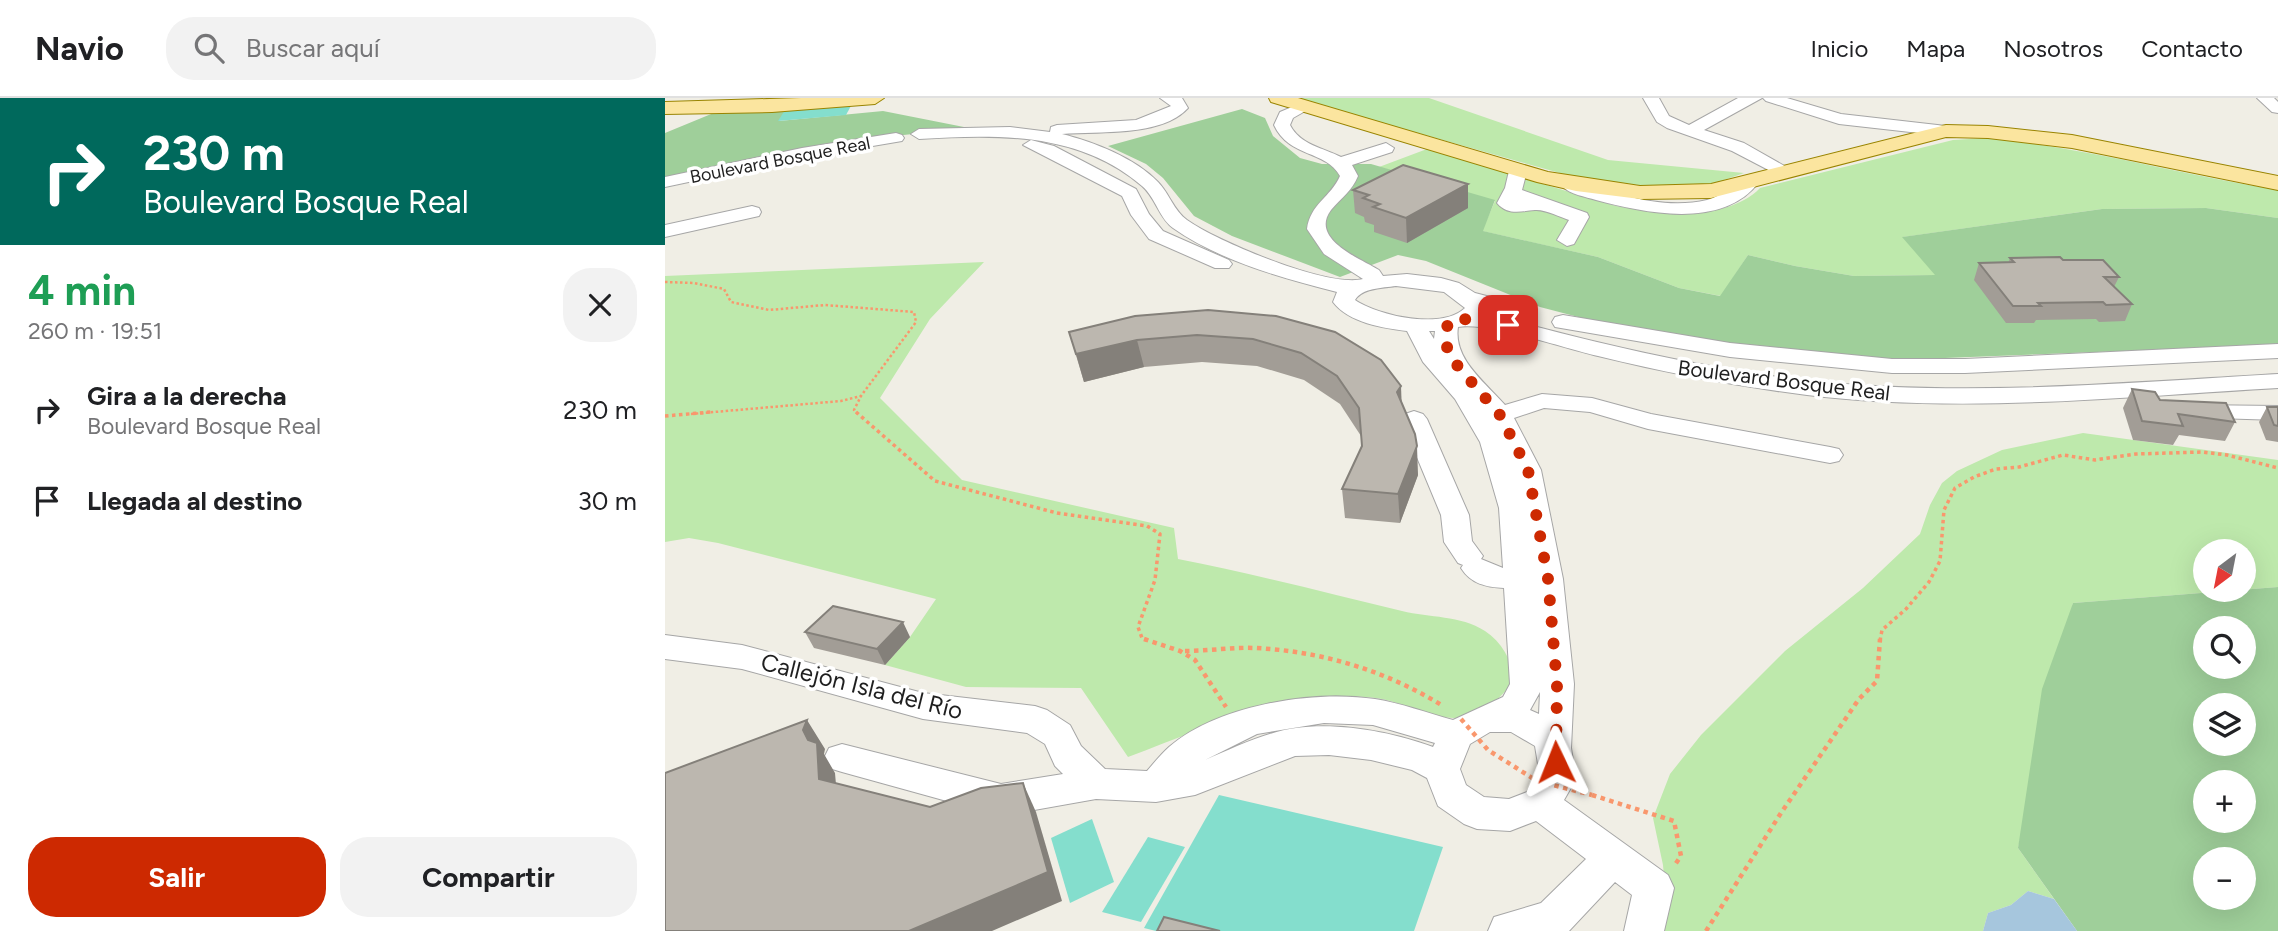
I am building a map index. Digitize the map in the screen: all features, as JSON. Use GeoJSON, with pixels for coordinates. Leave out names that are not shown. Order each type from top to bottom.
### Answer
{"type":"FeatureCollection","features":[{"type":"Feature","properties":{"kind":"main road"},"geometry":{"type":"LineString","coordinates":[[665,108],[784,106],[875,98]]}},
{"type":"Feature","properties":{"kind":"main road"},"geometry":{"type":"LineString","coordinates":[[1278,98],[1571,186],[1624,193],[1682,194],[1711,191],[1946,131],[2007,132],[2073,141],[2278,183]]}},
{"type":"Feature","properties":{"kind":"street"},"geometry":{"type":"LineString","coordinates":[[1030,132],[1077,127],[1117,129],[1170,116],[1180,108],[1175,99],[1168,98]]}},
{"type":"Feature","properties":{"kind":"street"},"geometry":{"type":"LineString","coordinates":[[1651,98],[1663,119],[1687,131],[1738,148],[1786,172]]}},
{"type":"Feature","properties":{"kind":"street"},"geometry":{"type":"LineString","coordinates":[[1687,131],[1707,124],[1739,103],[1754,98]]}},
{"type":"Feature","properties":{"kind":"street"},"geometry":{"type":"LineString","coordinates":[[1771,98],[1839,119],[1946,131]]}},
{"type":"Feature","properties":{"kind":"street"},"geometry":{"type":"LineString","coordinates":[[2265,98],[2277,110]]}},
{"type":"Feature","properties":{"kind":"street"},"geometry":{"type":"LineString","coordinates":[[1306,106],[1286,116],[1282,125],[1285,133],[1293,141],[1327,156],[1350,171],[1350,178],[1345,186],[1321,208],[1315,220],[1324,243],[1339,256],[1372,274],[1374,283]]}},
{"type":"Feature","properties":{"kind":"street"},"geometry":{"type":"LineString","coordinates":[[1095,149],[1112,139],[1117,129]]}},
{"type":"Feature","properties":{"kind":"street","name":"Boulevard Bosque Real"},"geometry":{"type":"LineString","coordinates":[[665,192],[806,161],[908,145],[1030,132],[1049,134],[1095,149],[1149,182],[1169,207],[1175,220],[1196,233],[1319,281],[1352,299]]}},
{"type":"Feature","properties":{"kind":"street","name":"Boulevard Bosque Real"},"geometry":{"type":"LineString","coordinates":[[665,182],[802,153],[961,140],[1022,142],[1048,150],[1131,193],[1140,215],[1156,235],[1187,251],[1307,297]]}},
{"type":"Feature","properties":{"kind":"street"},"geometry":{"type":"LineString","coordinates":[[1327,156],[1386,148]]}},
{"type":"Feature","properties":{"kind":"street"},"geometry":{"type":"LineString","coordinates":[[1518,171],[1506,204],[1521,208],[1536,203],[1580,217],[1567,240]]}},
{"type":"Feature","properties":{"kind":"street"},"geometry":{"type":"LineString","coordinates":[[665,231],[753,212]]}},
{"type":"Feature","properties":{"kind":"street"},"geometry":{"type":"LineString","coordinates":[[1324,243],[1387,260],[1435,283]]}},
{"type":"Feature","properties":{"kind":"street"},"geometry":{"type":"LineString","coordinates":[[842,758],[1001,800],[1097,784],[1156,788],[1195,779],[1244,758],[1295,742],[1329,741],[1371,746],[1420,757],[1442,769],[1451,795],[1477,813],[1510,816],[1541,803],[1558,779],[1555,745],[1557,684],[1548,579],[1528,470],[1511,411],[1450,357],[1445,340],[1460,313],[1452,286],[1397,280],[1374,283],[1352,299],[1329,303]]}},
{"type":"Feature","properties":{"kind":"street"},"geometry":{"type":"LineString","coordinates":[[1352,299],[1378,319],[1414,324],[1460,313]]}},
{"type":"Feature","properties":{"kind":"street","name":"Boulevard Bosque Real"},"geometry":{"type":"LineString","coordinates":[[1460,313],[1530,315],[1652,339],[1730,350],[1892,366],[1965,366],[2278,351]]}},
{"type":"Feature","properties":{"kind":"street","name":"Boulevard Bosque Real"},"geometry":{"type":"LineString","coordinates":[[1460,313],[1671,366],[1746,380],[1883,395],[1969,396],[2278,381]]}},
{"type":"Feature","properties":{"kind":"street"},"geometry":{"type":"LineString","coordinates":[[1414,324],[1435,362],[1465,396],[1493,442],[1513,508],[1527,685],[1515,706],[1468,724],[1442,769]]}},
{"type":"Feature","properties":{"kind":"street"},"geometry":{"type":"LineString","coordinates":[[1511,411],[1542,401],[1592,405],[1648,421],[1830,455]]}},
{"type":"Feature","properties":{"kind":"street"},"geometry":{"type":"LineString","coordinates":[[2160,411],[2278,413]]}},
{"type":"Feature","properties":{"kind":"street"},"geometry":{"type":"LineString","coordinates":[[1414,419],[1455,515],[1458,542],[1472,562],[1489,577],[1520,579]]}},
{"type":"Feature","properties":{"kind":"street","name":"Callejón Isla del Río"},"geometry":{"type":"LineString","coordinates":[[665,647],[742,657],[923,706],[1035,720],[1058,735],[1068,756],[1097,784]]}},
{"type":"Feature","properties":{"kind":"street"},"geometry":{"type":"LineString","coordinates":[[1156,788],[1182,757],[1219,734],[1272,717],[1319,708],[1468,724],[1513,718],[1537,727],[1555,745]]}},
{"type":"Feature","properties":{"kind":"street"},"geometry":{"type":"LineString","coordinates":[[1541,803],[1654,888],[1644,931]]}},
{"type":"Feature","properties":{"kind":"street"},"geometry":{"type":"LineString","coordinates":[[1508,931],[1553,919],[1613,858]]}},
{"type":"Feature","properties":{"kind":"path"},"geometry":{"type":"LineString","coordinates":[[665,282],[694,283],[724,289],[731,302],[769,310],[825,305],[915,312],[916,322],[861,396],[854,411],[935,481],[1057,513],[1147,526],[1160,534],[1155,580],[1138,627],[1142,638],[1160,646],[1183,651],[1263,648],[1330,659],[1377,671],[1431,698],[1468,724],[1488,750],[1537,780],[1674,821],[1681,856],[1667,876]]}},
{"type":"Feature","properties":{"kind":"path"},"geometry":{"type":"LineString","coordinates":[[665,416],[841,401],[861,396]]}},
{"type":"Feature","properties":{"kind":"path"},"geometry":{"type":"LineString","coordinates":[[1706,931],[1859,699],[1877,681],[1877,655],[1882,630],[1906,609],[1929,582],[1940,562],[1944,510],[1955,488],[1996,469],[2019,467],[2063,455],[2095,460],[2136,454],[2202,452],[2227,455],[2278,468]]}},
{"type":"Feature","properties":{"kind":"path"},"geometry":{"type":"LineString","coordinates":[[1183,651],[1200,666],[1228,710]]}},
{"type":"Feature","properties":{"kind":"green space"},"geometry":{"type":"Polygon","coordinates":[[[1294,98],[1429,98],[1608,160],[1744,173],[1713,184],[1646,186],[1574,177],[1294,98]]]}},
{"type":"Feature","properties":{"kind":"green space"},"geometry":{"type":"Polygon","coordinates":[[[788,109],[779,121],[883,111],[969,128],[866,139],[665,178],[665,133],[716,112],[788,109]]]}},
{"type":"Feature","properties":{"kind":"green space"},"geometry":{"type":"Polygon","coordinates":[[[1242,109],[1265,118],[1273,136],[1300,158],[1322,164],[1371,164],[1495,200],[1483,231],[1598,257],[1679,288],[1720,296],[1748,255],[1854,276],[1935,275],[1902,237],[2102,209],[2206,208],[2278,218],[2278,345],[1894,360],[1729,343],[1586,319],[1540,307],[1426,261],[1398,255],[1340,277],[1232,236],[1194,216],[1163,178],[1146,164],[1108,146],[1242,109]]]}},
{"type":"Feature","properties":{"kind":"green space"},"geometry":{"type":"Polygon","coordinates":[[[1985,138],[2095,154],[2278,190],[2278,218],[2206,208],[2102,209],[1903,237],[1936,275],[1854,276],[1748,255],[1721,296],[1679,288],[1598,257],[1482,231],[1495,201],[1379,167],[1427,149],[1616,206],[1651,211],[1691,212],[1730,206],[1746,199],[1760,188],[1953,140],[1985,138]]]}},
{"type":"Feature","properties":{"kind":"green space"},"geometry":{"type":"Polygon","coordinates":[[[984,262],[930,319],[880,398],[962,480],[1174,528],[1178,559],[1402,611],[1465,622],[1491,635],[1505,652],[1515,679],[1509,687],[1496,701],[1481,711],[1454,718],[1376,698],[1312,698],[1249,712],[1128,757],[1081,688],[966,687],[885,665],[910,637],[936,599],[718,543],[689,538],[665,542],[665,276],[984,262]]]}},
{"type":"Feature","properties":{"kind":"green space"},"geometry":{"type":"Polygon","coordinates":[[[2083,433],[2278,460],[2278,587],[2256,589],[2256,539],[2193,539],[2193,594],[2073,603],[2018,848],[2054,899],[2028,891],[2011,905],[1988,913],[1983,931],[1659,931],[1666,899],[1663,865],[1653,818],[1670,774],[1701,735],[1785,651],[1863,588],[1920,534],[1930,505],[1942,483],[1957,471],[2002,450],[2083,433]]]}},
{"type":"Feature","properties":{"kind":"green space"},"geometry":{"type":"Polygon","coordinates":[[[2278,587],[2278,931],[2077,931],[2018,848],[2042,689],[2073,603],[2193,594],[2193,602],[2256,602],[2256,589],[2278,587]]]}},
{"type":"Feature","properties":{"kind":"shaded area"},"geometry":{"type":"Polygon","coordinates":[[[852,104],[846,115],[778,121],[785,110],[852,104]]]}},
{"type":"Feature","properties":{"kind":"shaded area"},"geometry":{"type":"Polygon","coordinates":[[[1219,795],[1443,847],[1414,931],[1156,931],[1144,928],[1219,795]]]}},
{"type":"Feature","properties":{"kind":"shaded area"},"geometry":{"type":"Polygon","coordinates":[[[1092,819],[1114,882],[1070,903],[1051,838],[1092,819]]]}},
{"type":"Feature","properties":{"kind":"shaded area"},"geometry":{"type":"Polygon","coordinates":[[[1148,837],[1185,847],[1141,922],[1102,912],[1148,837]]]}},
{"type":"Feature","properties":{"kind":"shaded area"},"geometry":{"type":"Polygon","coordinates":[[[2028,891],[2054,899],[2077,931],[1983,931],[1988,913],[2011,905],[2028,891]]]}},
{"type":"Feature","properties":{"kind":"building"},"geometry":{"type":"Polygon","coordinates":[[[1403,165],[1468,184],[1406,218],[1373,207],[1380,204],[1363,198],[1369,195],[1353,190],[1403,165]]]}},
{"type":"Feature","properties":{"kind":"building"},"geometry":{"type":"Polygon","coordinates":[[[2060,257],[2063,260],[2103,260],[2119,277],[2104,277],[2132,304],[2038,303],[2041,306],[2013,306],[1979,263],[2014,262],[2010,258],[2060,257]]]}},
{"type":"Feature","properties":{"kind":"building"},"geometry":{"type":"Polygon","coordinates":[[[1208,310],[1276,316],[1335,332],[1381,360],[1401,386],[1397,392],[1415,434],[1417,446],[1398,494],[1342,489],[1362,446],[1359,408],[1337,376],[1301,353],[1253,339],[1197,335],[1137,340],[1076,354],[1069,332],[1135,316],[1208,310]]]}},
{"type":"Feature","properties":{"kind":"building"},"geometry":{"type":"Polygon","coordinates":[[[2132,389],[2155,392],[2160,400],[2226,403],[2235,422],[2178,414],[2183,426],[2142,421],[2132,389]]]}},
{"type":"Feature","properties":{"kind":"building"},"geometry":{"type":"Polygon","coordinates":[[[2267,407],[2278,407],[2278,426],[2274,425],[2267,407]]]}},
{"type":"Feature","properties":{"kind":"building"},"geometry":{"type":"Polygon","coordinates":[[[833,606],[903,622],[877,649],[805,632],[833,606]]]}},
{"type":"Feature","properties":{"kind":"building"},"geometry":{"type":"Polygon","coordinates":[[[807,720],[803,730],[808,740],[817,743],[819,779],[930,807],[981,788],[1023,783],[1048,872],[909,931],[665,931],[665,773],[807,720]]]}},
{"type":"Feature","properties":{"kind":"building"},"geometry":{"type":"Polygon","coordinates":[[[1164,917],[1220,931],[1157,931],[1164,917]]]}},
{"type":"Feature","properties":{"kind":"route"},"geometry":{"type":"LineString","coordinates":[[1508,325],[1463,319],[1448,322],[1445,340],[1450,357],[1500,415],[1528,470],[1548,579],[1557,684],[1556,762]]}}]}
